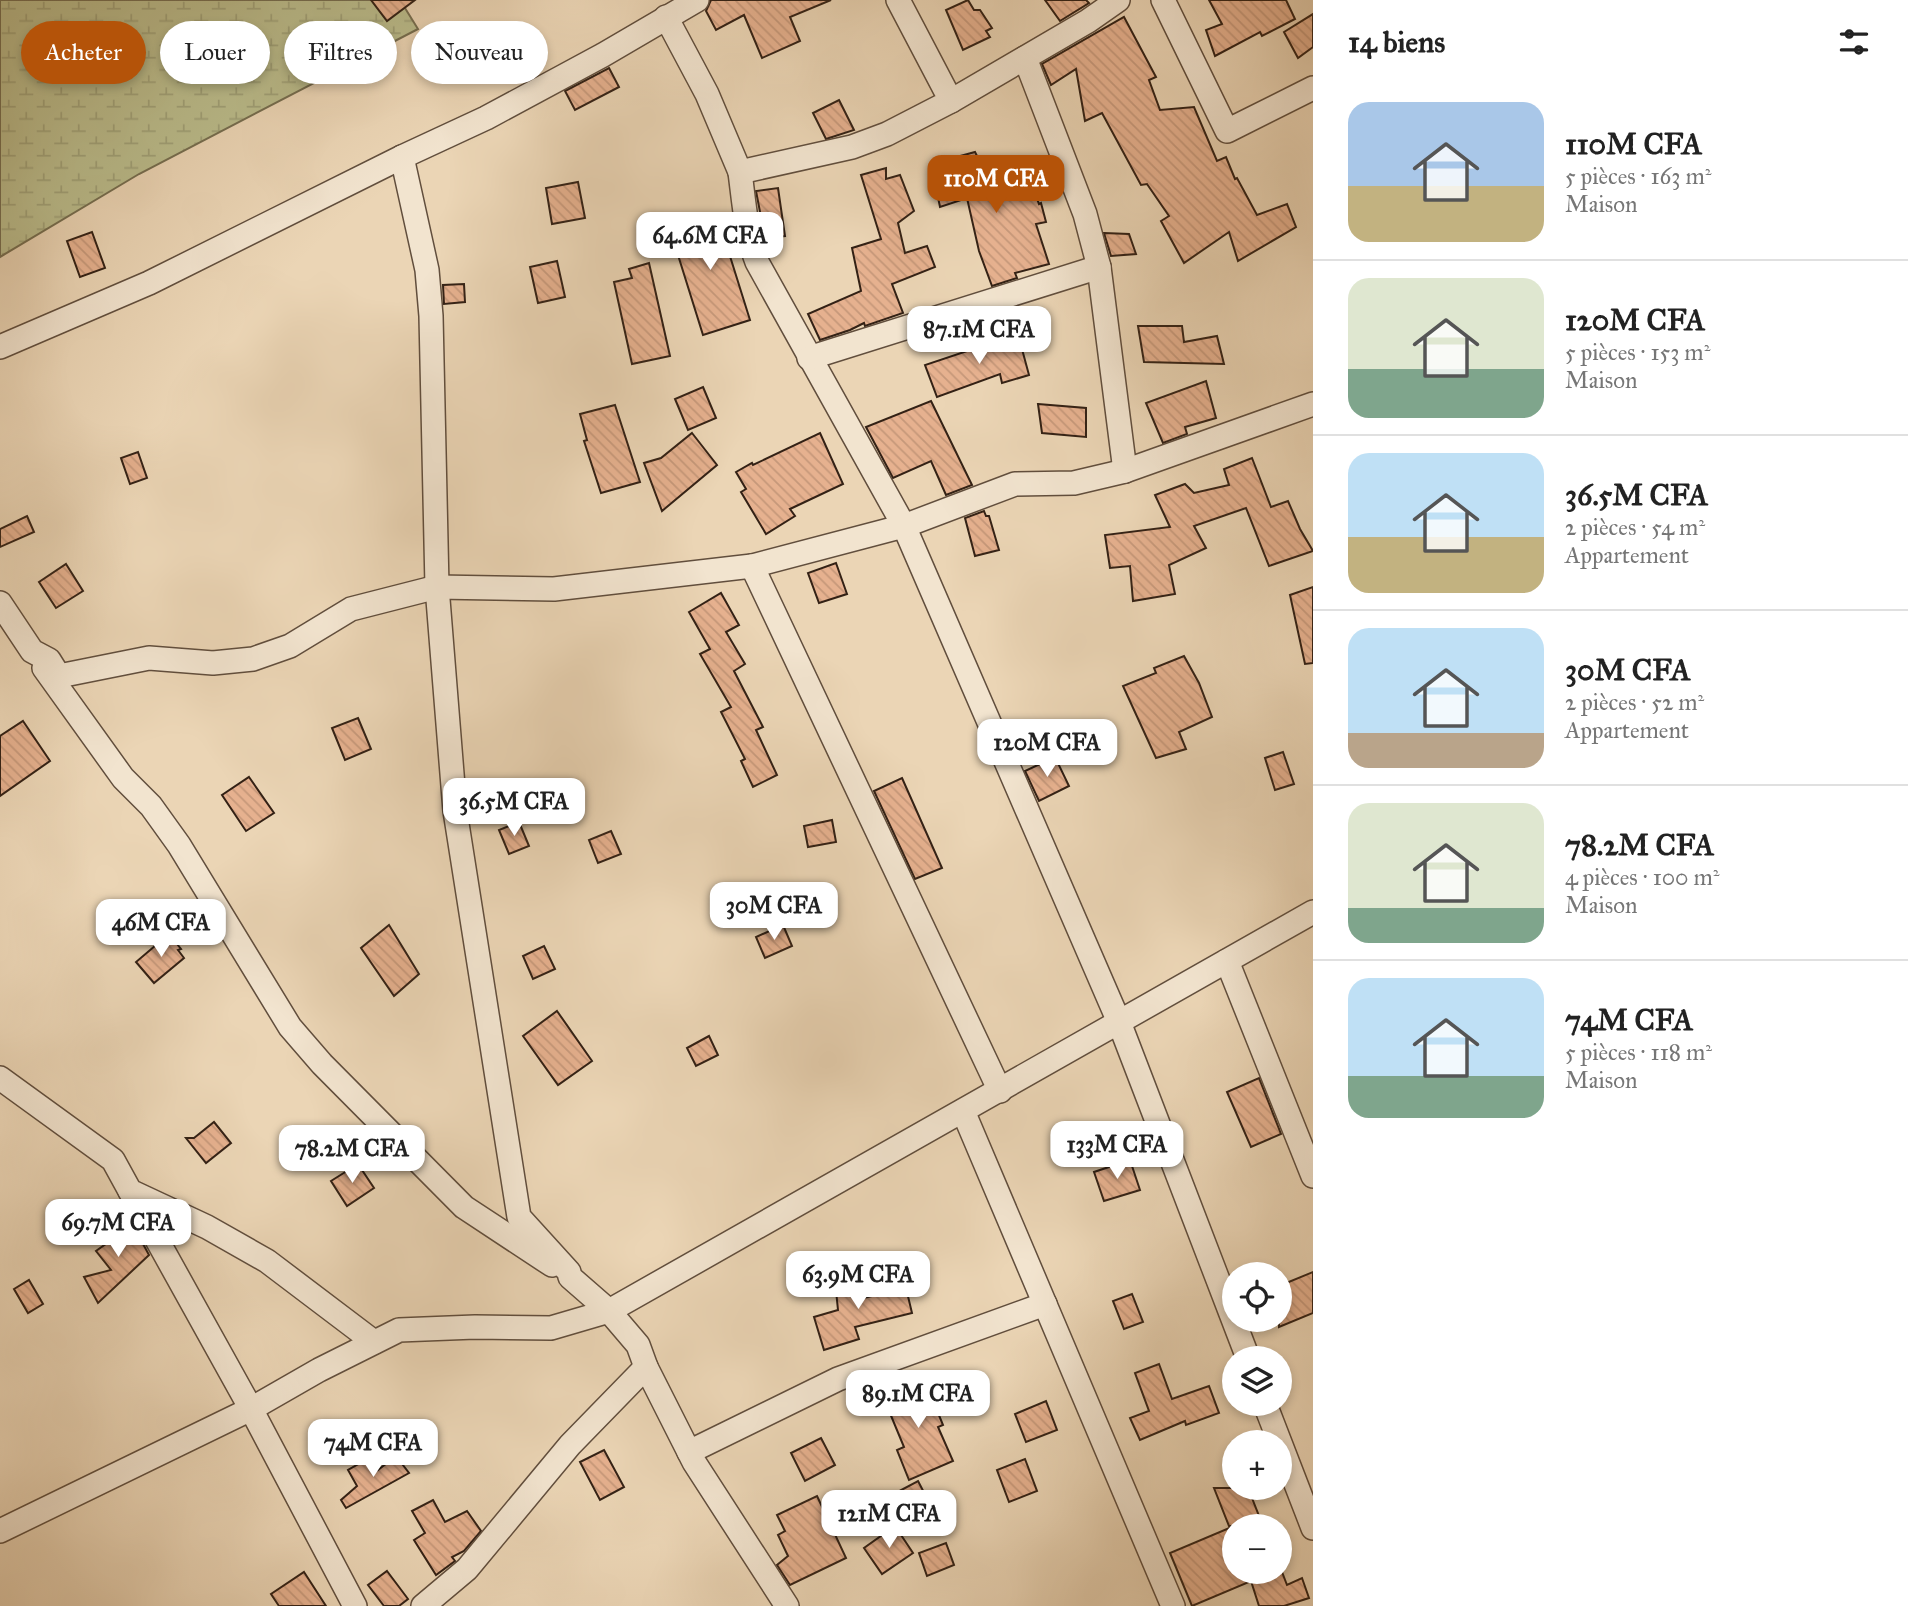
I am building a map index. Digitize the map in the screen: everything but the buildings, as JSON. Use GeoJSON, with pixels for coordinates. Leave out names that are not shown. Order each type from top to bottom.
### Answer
{"type":"FeatureCollection","features":[{"type":"Feature","properties":{"kind":"street"},"geometry":{"type":"LineString","coordinates":[[0,347],[149,283],[486,118],[603,55],[696,0]]}},
{"type":"Feature","properties":{"kind":"street"},"geometry":{"type":"LineString","coordinates":[[898,0],[951,102]]}},
{"type":"Feature","properties":{"kind":"street"},"geometry":{"type":"LineString","coordinates":[[740,172],[852,147],[887,134],[951,102],[1088,21],[1118,0]]}},
{"type":"Feature","properties":{"kind":"street"},"geometry":{"type":"LineString","coordinates":[[1174,4],[1227,131],[1313,88]]}},
{"type":"Feature","properties":{"kind":"street"},"geometry":{"type":"LineString","coordinates":[[666,17],[707,94],[740,172],[745,221],[757,262],[904,526],[1119,1022],[1243,1346]]}},
{"type":"Feature","properties":{"kind":"street"},"geometry":{"type":"LineString","coordinates":[[1025,58],[1085,214],[1099,267],[1125,471]]}},
{"type":"Feature","properties":{"kind":"street"},"geometry":{"type":"LineString","coordinates":[[402,157],[427,270],[431,316],[437,587],[454,811],[519,1217],[569,1272],[570,1277]]}},
{"type":"Feature","properties":{"kind":"street"},"geometry":{"type":"LineString","coordinates":[[810,358],[1099,267]]}},
{"type":"Feature","properties":{"kind":"street"},"geometry":{"type":"LineString","coordinates":[[32,651],[49,660],[59,676],[149,659],[213,663],[253,659],[290,646],[351,609],[437,587],[554,589],[752,566],[904,526],[1015,484],[1074,483],[1125,471],[1313,404]]}},
{"type":"Feature","properties":{"kind":"street"},"geometry":{"type":"LineString","coordinates":[[752,566],[999,1091]]}},
{"type":"Feature","properties":{"kind":"street"},"geometry":{"type":"LineString","coordinates":[[0,603],[123,778],[151,806],[179,845],[290,1027],[322,1064],[464,1208],[570,1277],[609,1311],[638,1345],[646,1367],[689,1452],[787,1606]]}},
{"type":"Feature","properties":{"kind":"street"},"geometry":{"type":"LineString","coordinates":[[0,1531],[251,1409],[399,1330],[551,1328],[609,1311],[1313,912]]}},
{"type":"Feature","properties":{"kind":"street"},"geometry":{"type":"LineString","coordinates":[[1227,961],[1313,1176]]}},
{"type":"Feature","properties":{"kind":"street"},"geometry":{"type":"LineString","coordinates":[[0,1078],[113,1160],[251,1409],[355,1606]]}},
{"type":"Feature","properties":{"kind":"street"},"geometry":{"type":"LineString","coordinates":[[963,1111],[1173,1606]]}},
{"type":"Feature","properties":{"kind":"street"},"geometry":{"type":"LineString","coordinates":[[130,1191],[207,1227],[267,1261],[374,1342]]}},
{"type":"Feature","properties":{"kind":"street"},"geometry":{"type":"LineString","coordinates":[[689,1452],[838,1379],[1045,1304]]}},
{"type":"Feature","properties":{"kind":"street"},"geometry":{"type":"LineString","coordinates":[[423,1606],[467,1569],[570,1445],[646,1367]]}},
{"type":"Feature","properties":{"kind":"street"},"geometry":{"type":"LineString","coordinates":[[1270,1416],[1313,1528]]}},
{"type":"Feature","properties":{"kind":"green space"},"geometry":{"type":"Polygon","coordinates":[[[0,0],[400,0],[413,21],[411,33],[397,40],[397,21],[284,21],[284,84],[312,84],[139,174],[0,257],[0,0]]]}}]}
